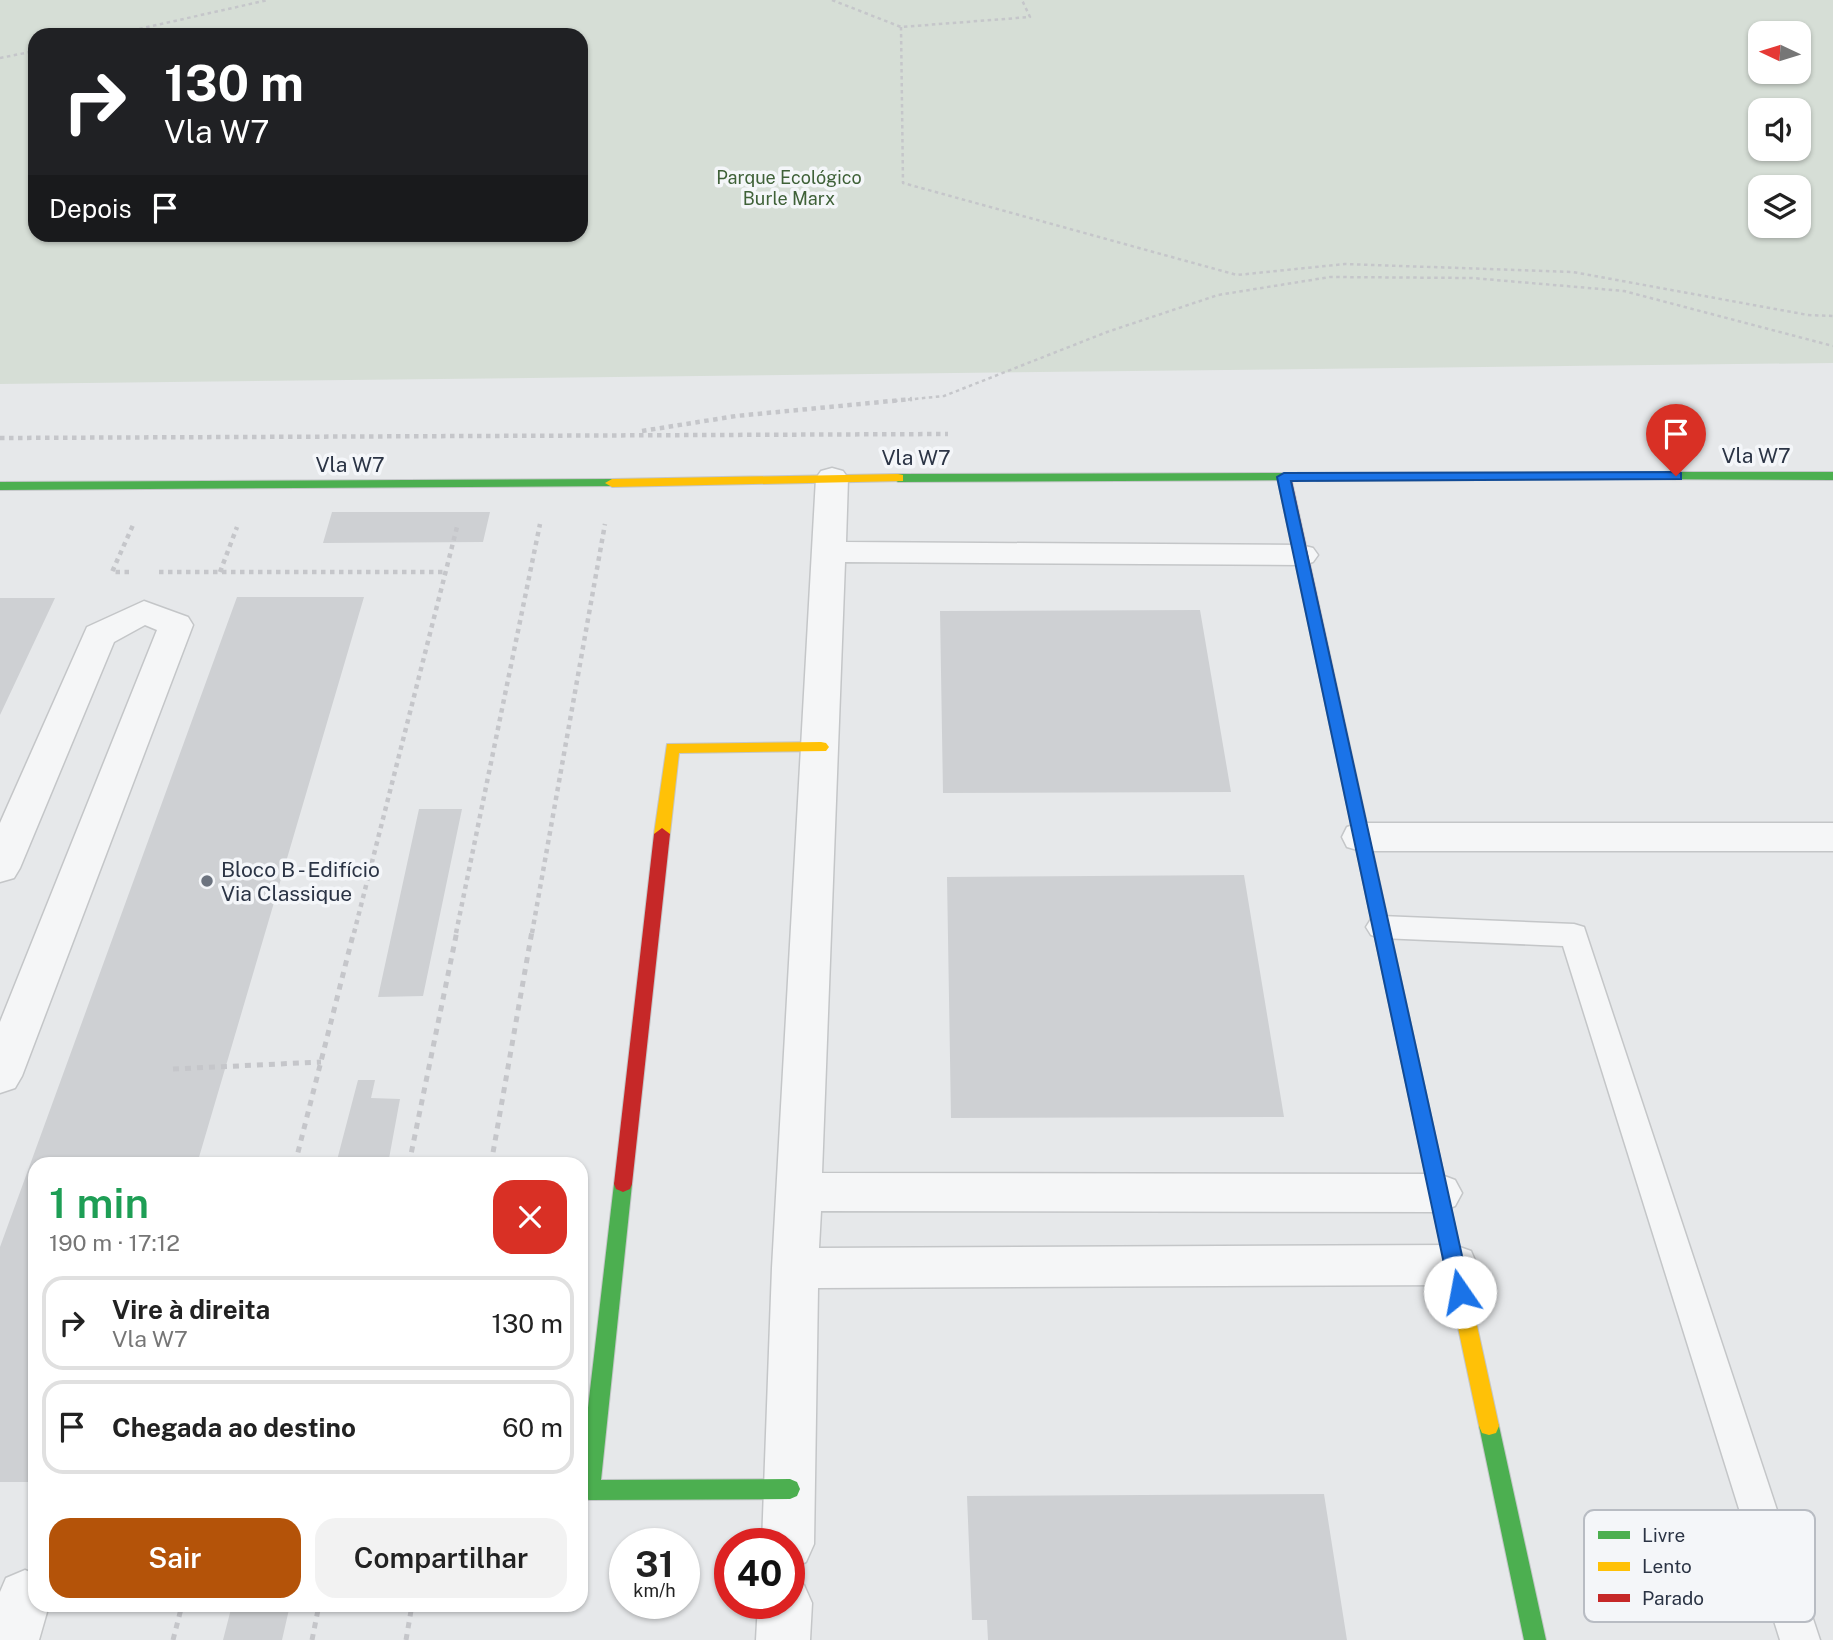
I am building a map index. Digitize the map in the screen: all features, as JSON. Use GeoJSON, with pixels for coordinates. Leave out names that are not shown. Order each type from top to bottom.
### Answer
{"type":"FeatureCollection","features":[{"type":"Feature","properties":{"kind":"street","name":"Vla W7"},"geometry":{"type":"LineString","coordinates":[[0,486],[548,485],[832,478],[1833,476]]}},
{"type":"Feature","properties":{"kind":"street"},"geometry":{"type":"LineString","coordinates":[[1284,477],[1535,1640]]}},
{"type":"Feature","properties":{"kind":"street"},"geometry":{"type":"LineString","coordinates":[[789,1528],[795,1268],[832,478]]}},
{"type":"Feature","properties":{"kind":"street"},"geometry":{"type":"LineString","coordinates":[[830,552],[1301,555]]}},
{"type":"Feature","properties":{"kind":"street"},"geometry":{"type":"LineString","coordinates":[[0,867],[99,635],[144,612],[176,625],[0,1076]]}},
{"type":"Feature","properties":{"kind":"street"},"geometry":{"type":"LineString","coordinates":[[790,1489],[589,1490],[672,748],[821,747]]}},
{"type":"Feature","properties":{"kind":"street"},"geometry":{"type":"LineString","coordinates":[[1362,837],[1833,837]]}},
{"type":"Feature","properties":{"kind":"street"},"geometry":{"type":"LineString","coordinates":[[799,1192],[1439,1193]]}},
{"type":"Feature","properties":{"kind":"street"},"geometry":{"type":"LineString","coordinates":[[795,1268],[1454,1265]]}},
{"type":"Feature","properties":{"kind":"street"},"geometry":{"type":"LineString","coordinates":[[783,1640],[784,1619]]}},
{"type":"Feature","properties":{"kind":"lane"},"geometry":{"type":"LineString","coordinates":[[1381,927],[1574,935],[1758,1510]]}},
{"type":"Feature","properties":{"kind":"lane"},"geometry":{"type":"LineString","coordinates":[[1794,1622],[1800,1640]]}},
{"type":"Feature","properties":{"kind":"path"},"geometry":{"type":"LineString","coordinates":[[143,28],[268,0]]}},
{"type":"Feature","properties":{"kind":"path"},"geometry":{"type":"LineString","coordinates":[[832,0],[901,27],[1030,17],[1022,0]]}},
{"type":"Feature","properties":{"kind":"path"},"geometry":{"type":"LineString","coordinates":[[901,27],[903,183],[1237,275],[1345,264],[1573,272],[1808,315],[1833,316]]}},
{"type":"Feature","properties":{"kind":"path"},"geometry":{"type":"LineString","coordinates":[[0,58],[28,52]]}},
{"type":"Feature","properties":{"kind":"path"},"geometry":{"type":"LineString","coordinates":[[627,434],[736,416],[944,396],[1107,332],[1218,295],[1330,277],[1472,278],[1624,291],[1833,346]]}},
{"type":"Feature","properties":{"kind":"path"},"geometry":{"type":"LineString","coordinates":[[492,1157],[612,484]]}},
{"type":"Feature","properties":{"kind":"path"},"geometry":{"type":"LineString","coordinates":[[139,572],[112,572],[149,485]]}},
{"type":"Feature","properties":{"kind":"path"},"geometry":{"type":"LineString","coordinates":[[297,1157],[468,485]]}},
{"type":"Feature","properties":{"kind":"path"},"geometry":{"type":"LineString","coordinates":[[410,1157],[548,485]]}},
{"type":"Feature","properties":{"kind":"path"},"geometry":{"type":"LineString","coordinates":[[153,572],[445,572]]}},
{"type":"Feature","properties":{"kind":"path"},"geometry":{"type":"LineString","coordinates":[[173,1069],[321,1062]]}},
{"type":"Feature","properties":{"kind":"path"},"geometry":{"type":"LineString","coordinates":[[173,1640],[180,1612]]}},
{"type":"Feature","properties":{"kind":"path"},"geometry":{"type":"LineString","coordinates":[[312,1640],[318,1612]]}},
{"type":"Feature","properties":{"kind":"path"},"geometry":{"type":"LineString","coordinates":[[406,1640],[411,1612]]}},
{"type":"Feature","properties":{"kind":"green space","name":"Parque Ecológico Burle Marx"},"geometry":{"type":"Polygon","coordinates":[[[0,0],[1833,0],[1833,363],[0,384],[0,0]]]}},
{"type":"Feature","properties":{"kind":"building"},"geometry":{"type":"Polygon","coordinates":[[[332,512],[490,512],[483,542],[323,543],[332,512]]]}},
{"type":"Feature","properties":{"kind":"building","name":"Bloco B - Edifício Via Classique"},"geometry":{"type":"Polygon","coordinates":[[[237,597],[364,597],[199,1157],[33,1157],[237,597]]]}},
{"type":"Feature","properties":{"kind":"building"},"geometry":{"type":"Polygon","coordinates":[[[0,598],[55,598],[0,715],[0,598]]]}},
{"type":"Feature","properties":{"kind":"building"},"geometry":{"type":"Polygon","coordinates":[[[1200,610],[1231,792],[943,793],[940,611],[1200,610]]]}},
{"type":"Feature","properties":{"kind":"building"},"geometry":{"type":"Polygon","coordinates":[[[419,809],[462,809],[423,996],[378,997],[419,809]]]}},
{"type":"Feature","properties":{"kind":"building"},"geometry":{"type":"Polygon","coordinates":[[[1244,875],[1284,1117],[951,1118],[947,877],[1244,875]]]}},
{"type":"Feature","properties":{"kind":"building"},"geometry":{"type":"Polygon","coordinates":[[[358,1080],[375,1080],[371,1098],[400,1099],[389,1157],[338,1157],[358,1080]]]}},
{"type":"Feature","properties":{"kind":"building","name":"Bloco B - Edifício Via Classique"},"geometry":{"type":"Polygon","coordinates":[[[28,1170],[28,1482],[0,1482],[0,1247],[28,1170]]]}},
{"type":"Feature","properties":{"kind":"building"},"geometry":{"type":"Polygon","coordinates":[[[1324,1494],[1347,1640],[988,1640],[987,1620],[972,1620],[967,1496],[1324,1494]]]}},
{"type":"Feature","properties":{"kind":"building"},"geometry":{"type":"Polygon","coordinates":[[[230,1612],[288,1612],[282,1640],[223,1640],[230,1612]]]}},
{"type":"Feature","properties":{"kind":"traffic: fast"},"geometry":{"type":"LineString","coordinates":[[1616,476],[1833,476]]}},
{"type":"Feature","properties":{"kind":"traffic: fast"},"geometry":{"type":"LineString","coordinates":[[898,478],[1317,477]]}},
{"type":"Feature","properties":{"kind":"traffic: fast"},"geometry":{"type":"LineString","coordinates":[[0,486],[612,483]]}},
{"type":"Feature","properties":{"kind":"traffic: fast"},"geometry":{"type":"LineString","coordinates":[[623,1184],[589,1490],[790,1489]]}},
{"type":"Feature","properties":{"kind":"traffic: fast"},"geometry":{"type":"LineString","coordinates":[[1489,1426],[1535,1640]]}},
{"type":"Feature","properties":{"kind":"traffic: slow"},"geometry":{"type":"LineString","coordinates":[[612,483],[898,478]]}},
{"type":"Feature","properties":{"kind":"traffic: slow"},"geometry":{"type":"LineString","coordinates":[[662,834],[672,748],[821,747]]}},
{"type":"Feature","properties":{"kind":"traffic: slow"},"geometry":{"type":"LineString","coordinates":[[1412,1070],[1489,1426]]}},
{"type":"Feature","properties":{"kind":"traffic: jam"},"geometry":{"type":"LineString","coordinates":[[1317,477],[1616,476]]}},
{"type":"Feature","properties":{"kind":"traffic: jam"},"geometry":{"type":"LineString","coordinates":[[1284,477],[1412,1070]]}},
{"type":"Feature","properties":{"kind":"traffic: jam"},"geometry":{"type":"LineString","coordinates":[[623,1184],[662,834]]}},
{"type":"Feature","properties":{"kind":"place","name":"Bloco B - Edifício Via Classique"},"geometry":{"type":"Point","coordinates":[207,881]}},
{"type":"Feature","properties":{"kind":"route"},"geometry":{"type":"LineString","coordinates":[[1460,1292],[1284,477],[1676,476]]}}]}
